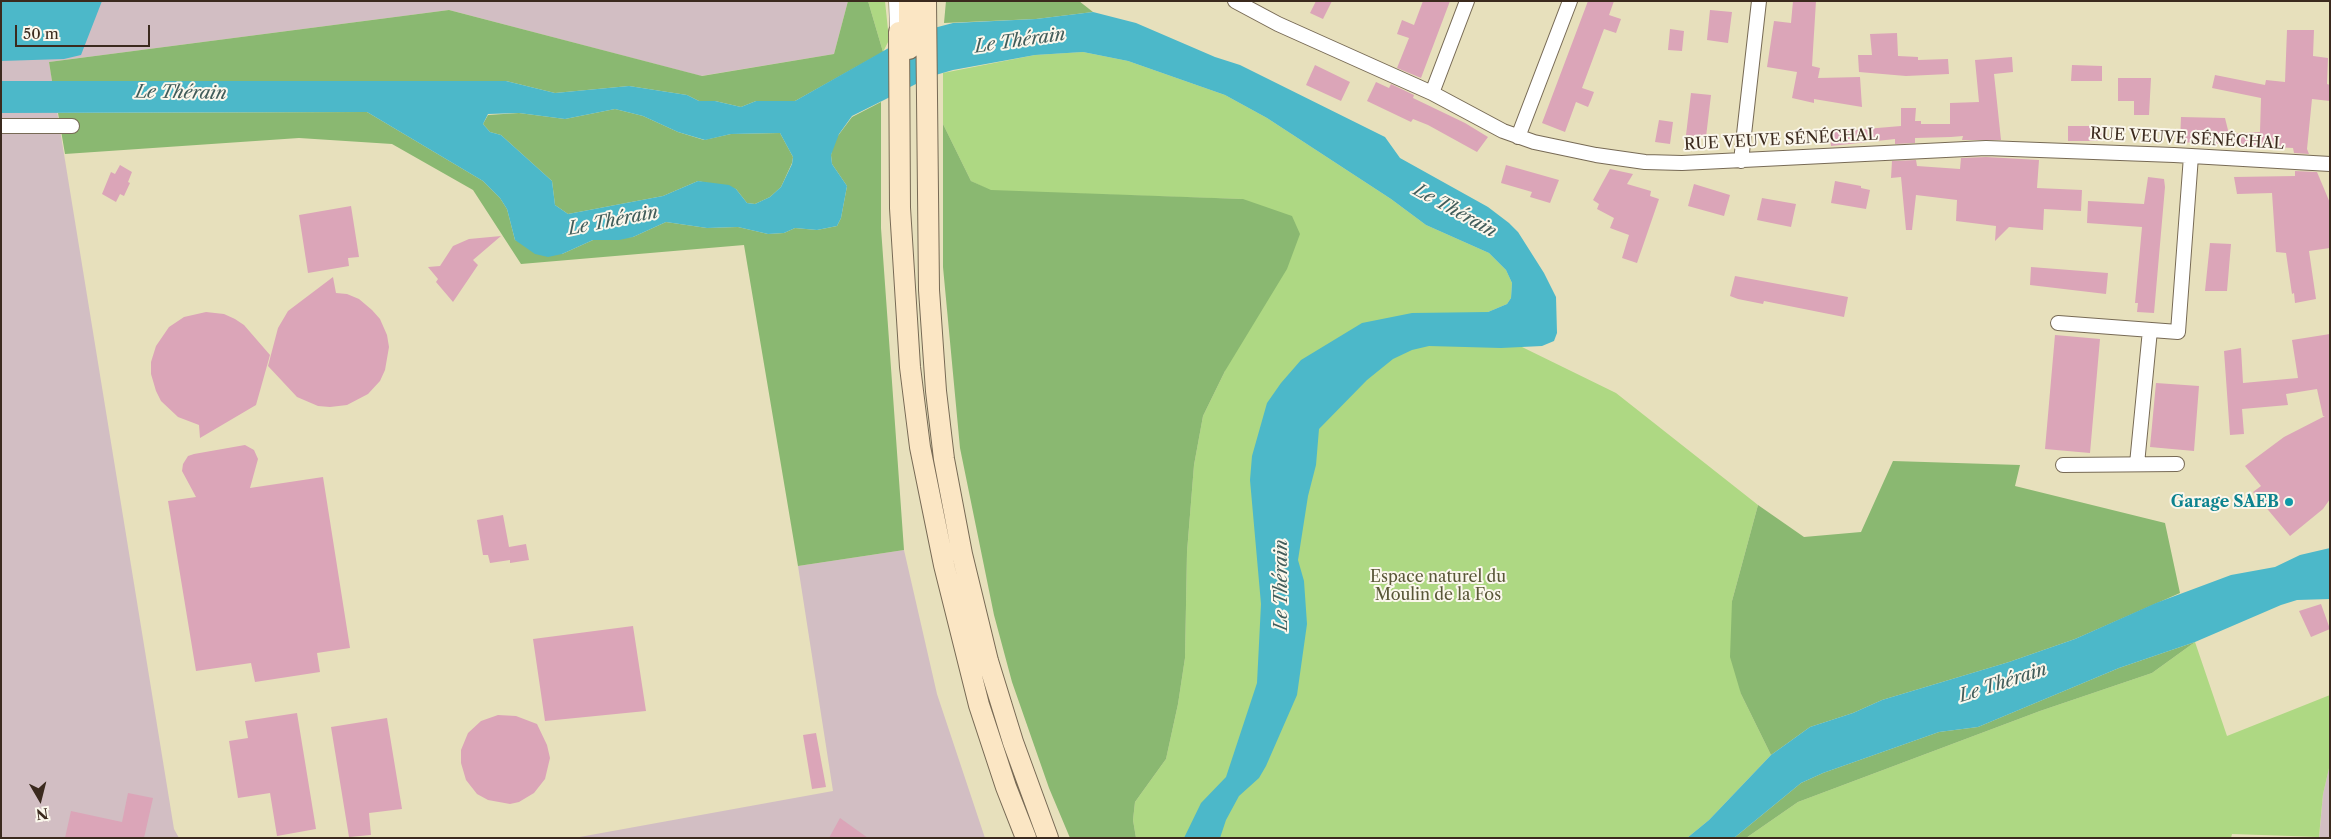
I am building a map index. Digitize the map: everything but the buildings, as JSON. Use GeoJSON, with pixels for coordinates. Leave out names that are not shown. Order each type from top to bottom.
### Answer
{"type":"FeatureCollection","features":[{"type":"Feature","properties":{"kind":"main road"},"geometry":{"type":"LineString","coordinates":[[909,1],[912,26],[927,85],[929,290],[936,391],[949,487],[973,606],[996,688],[1021,767],[1048,838]]}},
{"type":"Feature","properties":{"kind":"main road"},"geometry":{"type":"LineString","coordinates":[[926,1],[912,26],[904,92],[909,188],[906,298],[916,423],[944,565],[986,728],[1026,838]]}},
{"type":"Feature","properties":{"kind":"street"},"geometry":{"type":"LineString","coordinates":[[898,1],[912,26],[930,1]]}},
{"type":"Feature","properties":{"kind":"street","name":"RUE VEUVE SÉNÉCHAL"},"geometry":{"type":"LineString","coordinates":[[1235,1],[1263,17],[1432,93],[1518,137],[1566,150],[1645,162],[1741,161],[1966,148],[2191,156],[2330,164]]}},
{"type":"Feature","properties":{"kind":"street"},"geometry":{"type":"LineString","coordinates":[[1432,93],[1467,1]]}},
{"type":"Feature","properties":{"kind":"street"},"geometry":{"type":"LineString","coordinates":[[1518,137],[1570,1]]}},
{"type":"Feature","properties":{"kind":"street"},"geometry":{"type":"LineString","coordinates":[[1741,161],[1760,1]]}},
{"type":"Feature","properties":{"kind":"street"},"geometry":{"type":"LineString","coordinates":[[1,126],[72,126]]}},
{"type":"Feature","properties":{"kind":"street"},"geometry":{"type":"LineString","coordinates":[[2058,323],[2178,332],[2191,156]]}},
{"type":"Feature","properties":{"kind":"street"},"geometry":{"type":"LineString","coordinates":[[2137,464],[2150,330]]}},
{"type":"Feature","properties":{"kind":"street"},"geometry":{"type":"LineString","coordinates":[[2063,465],[2177,464]]}},
{"type":"Feature","properties":{"kind":"shaded area"},"geometry":{"type":"Polygon","coordinates":[[[1,1],[848,1],[834,54],[701,76],[449,10],[49,62],[174,829],[179,838],[1,838],[1,1]]]}},
{"type":"Feature","properties":{"kind":"shaded area"},"geometry":{"type":"Polygon","coordinates":[[[904,550],[937,694],[985,838],[574,838],[833,791],[798,566],[904,550]]]}},
{"type":"Feature","properties":{"kind":"shaded area"},"geometry":{"type":"Polygon","coordinates":[[[2330,764],[2330,838],[2319,838],[2323,794],[2330,764]]]}},
{"type":"Feature","properties":{"kind":"green space"},"geometry":{"type":"Polygon","coordinates":[[[848,1],[868,1],[883,52],[795,101],[756,101],[741,107],[715,101],[699,101],[687,95],[629,86],[555,93],[506,81],[52,81],[49,62],[449,10],[702,76],[834,54],[848,1]]]}},
{"type":"Feature","properties":{"kind":"green space"},"geometry":{"type":"Polygon","coordinates":[[[868,1],[885,1],[889,40],[883,52],[868,1]]]}},
{"type":"Feature","properties":{"kind":"green space"},"geometry":{"type":"Polygon","coordinates":[[[946,1],[1079,1],[1093,12],[1036,19],[944,23],[946,1]]]}},
{"type":"Feature","properties":{"kind":"green space","name":"Espace naturel du Moulin de la Fos"},"geometry":{"type":"Polygon","coordinates":[[[1083,52],[1128,61],[1225,95],[1267,118],[1391,199],[1426,225],[1489,253],[1506,270],[1512,283],[1511,298],[1507,304],[1488,312],[1522,347],[1616,393],[1758,505],[1732,601],[1741,694],[1771,755],[1709,820],[1687,838],[1136,838],[1133,820],[1135,802],[1166,759],[1178,704],[1185,658],[1187,552],[1194,465],[1203,416],[1225,371],[1243,199],[991,191],[971,181],[943,124],[943,73],[1035,55],[1083,52]]]}},
{"type":"Feature","properties":{"kind":"green space"},"geometry":{"type":"Polygon","coordinates":[[[881,102],[881,228],[904,550],[798,566],[744,245],[521,264],[473,190],[392,144],[299,138],[65,154],[58,113],[367,112],[483,181],[500,198],[507,209],[515,240],[562,254],[593,240],[633,237],[666,222],[707,228],[738,227],[768,234],[784,233],[795,228],[817,230],[837,226],[841,218],[847,186],[832,164],[831,155],[834,141],[852,117],[881,102]]]}},
{"type":"Feature","properties":{"kind":"green space"},"geometry":{"type":"Polygon","coordinates":[[[615,109],[643,116],[678,132],[704,140],[731,134],[780,133],[793,157],[792,163],[781,187],[770,197],[755,204],[747,203],[736,189],[698,181],[663,196],[568,214],[555,205],[552,181],[501,135],[490,132],[483,124],[488,115],[519,113],[565,119],[615,109]]]}},
{"type":"Feature","properties":{"kind":"green space"},"geometry":{"type":"Polygon","coordinates":[[[943,124],[971,181],[991,190],[1243,199],[1292,216],[1300,234],[1287,269],[1225,371],[1203,416],[1194,465],[1187,552],[1185,658],[1178,704],[1166,759],[1135,802],[1133,820],[1136,838],[1070,838],[1049,788],[1012,682],[994,615],[960,448],[943,267],[943,124]]]}},
{"type":"Feature","properties":{"kind":"green space"},"geometry":{"type":"Polygon","coordinates":[[[1893,461],[2020,465],[2015,486],[2165,523],[2180,593],[2075,639],[2009,662],[1882,700],[1853,713],[1810,727],[1771,755],[1741,694],[1730,657],[1732,601],[1758,505],[1804,537],[1861,532],[1893,461]]]}},
{"type":"Feature","properties":{"kind":"green space"},"geometry":{"type":"Polygon","coordinates":[[[2195,642],[2227,736],[2330,695],[2330,764],[2323,794],[2319,837],[2232,834],[2231,838],[1746,838],[1798,802],[2040,711],[2152,673],[2195,642]]]}},
{"type":"Feature","properties":{"kind":"green space"},"geometry":{"type":"Polygon","coordinates":[[[2195,642],[2152,673],[2040,711],[1798,802],[1746,838],[1734,838],[1801,783],[1823,773],[1939,732],[1978,727],[2119,668],[2195,642]]]}},
{"type":"Feature","properties":{"kind":"water"},"geometry":{"type":"Polygon","coordinates":[[[1,1],[102,1],[81,55],[64,59],[1,61],[1,1]]]}},
{"type":"Feature","properties":{"kind":"water","name":"Le Thérain"},"geometry":{"type":"Polygon","coordinates":[[[1093,12],[1136,23],[1215,57],[1240,65],[1385,137],[1400,158],[1488,207],[1509,223],[1518,232],[1544,273],[1556,297],[1557,333],[1554,341],[1542,346],[1501,348],[1429,346],[1412,350],[1393,359],[1367,380],[1319,429],[1316,465],[1308,496],[1298,560],[1304,581],[1307,624],[1297,695],[1266,766],[1259,778],[1239,796],[1226,820],[1220,838],[1184,838],[1201,803],[1226,777],[1257,683],[1261,604],[1250,480],[1252,456],[1267,403],[1301,360],[1362,323],[1412,313],[1488,312],[1507,304],[1511,298],[1512,283],[1506,270],[1489,253],[1426,225],[1391,199],[1267,118],[1225,95],[1128,61],[1083,52],[1035,55],[953,70],[932,76],[852,116],[839,134],[831,155],[832,164],[847,186],[841,218],[837,226],[817,230],[795,228],[784,233],[768,234],[738,227],[707,228],[666,222],[633,237],[619,240],[593,240],[562,254],[548,257],[535,254],[515,240],[507,209],[500,198],[483,181],[367,112],[1,113],[1,81],[506,81],[555,93],[629,86],[687,95],[699,101],[715,101],[741,107],[756,101],[795,101],[894,45],[934,28],[953,23],[1036,19],[1093,12]],[[615,109],[565,119],[519,113],[488,114],[483,124],[490,132],[501,135],[552,181],[555,205],[568,214],[663,196],[698,181],[729,185],[736,189],[747,203],[755,204],[770,197],[781,187],[792,164],[793,157],[780,133],[731,134],[705,140],[678,132],[643,116],[615,109]]]}},
{"type":"Feature","properties":{"kind":"water","name":"Le Thérain"},"geometry":{"type":"Polygon","coordinates":[[[2330,548],[2330,599],[2297,600],[2281,605],[2195,642],[2119,668],[1978,727],[1939,732],[1823,773],[1801,783],[1734,838],[1687,838],[1709,820],[1771,755],[1810,727],[1853,713],[1882,700],[2009,662],[2075,639],[2156,603],[2231,575],[2275,567],[2300,555],[2330,548]]]}},
{"type":"Feature","properties":{"kind":"place","name":"Garage SAEB"},"geometry":{"type":"Point","coordinates":[2289,502]}}]}
